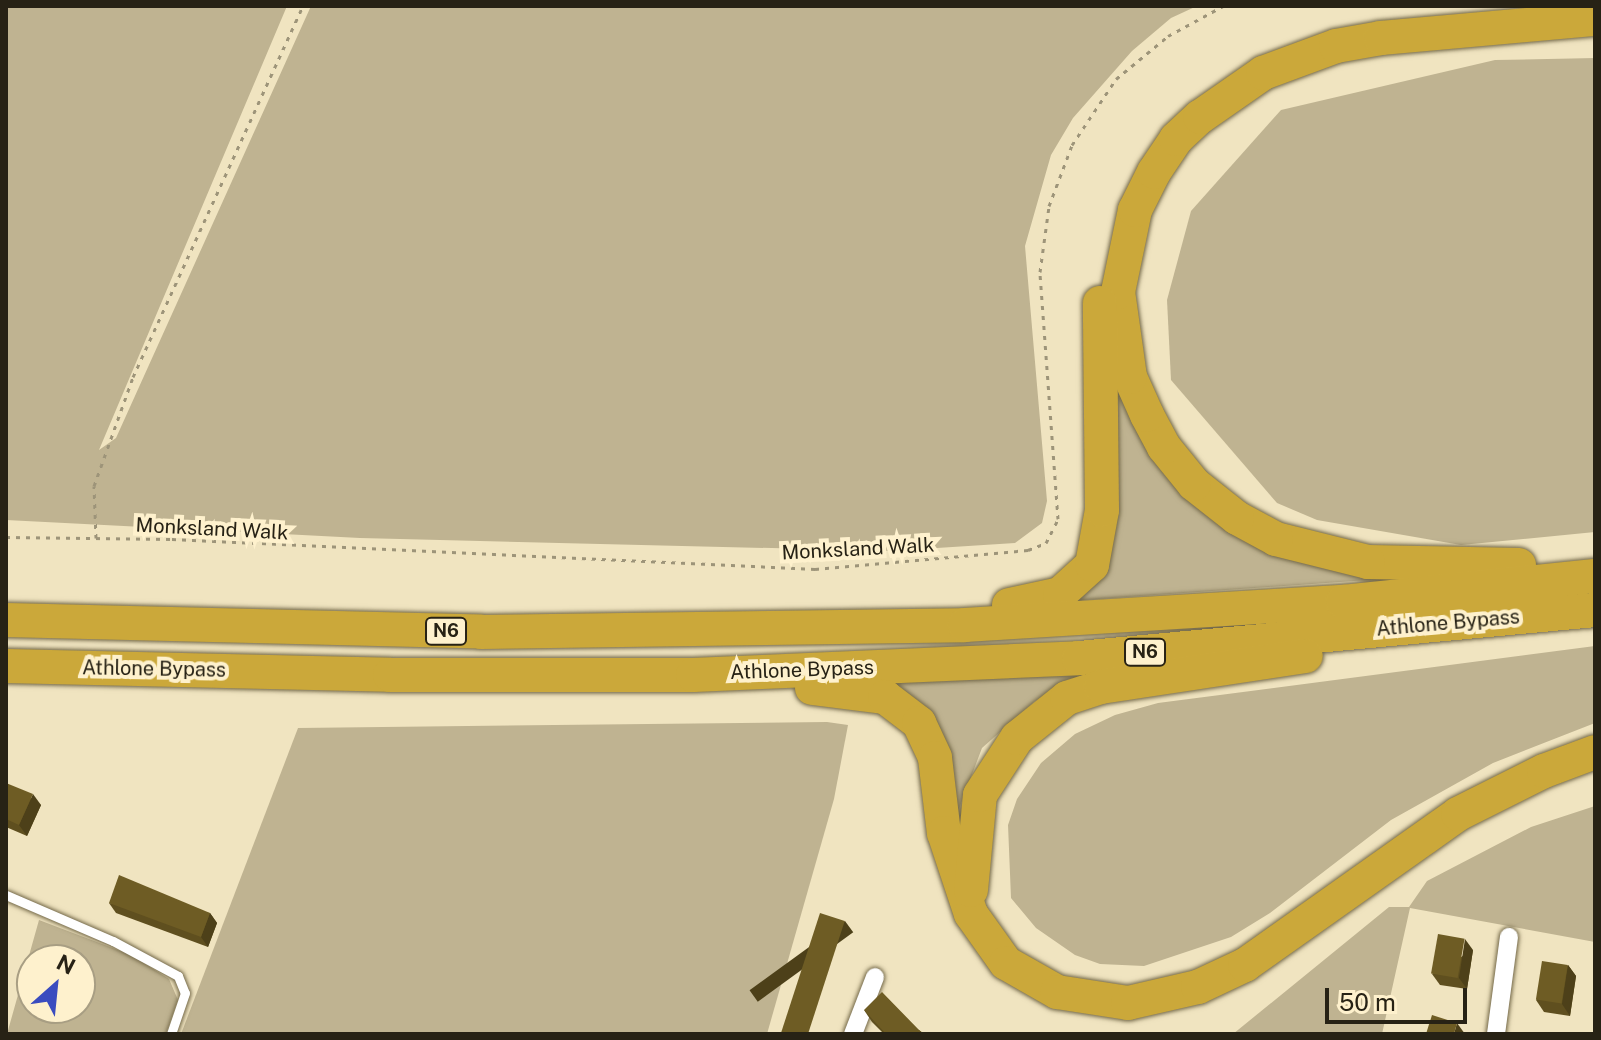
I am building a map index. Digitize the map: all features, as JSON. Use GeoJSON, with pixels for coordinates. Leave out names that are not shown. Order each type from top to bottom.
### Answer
{"type":"FeatureCollection","features":[{"type":"Feature","properties":{"kind":"highway"},"geometry":{"type":"LineString","coordinates":[[887,625],[950,609],[1028,604],[1060,594],[1092,565],[1102,510],[1100,319],[1106,238],[1125,183],[1152,139],[1185,102],[1252,56],[1306,34],[1360,19],[1483,6]]}},
{"type":"Feature","properties":{"kind":"highway"},"geometry":{"type":"LineString","coordinates":[[1595,19],[1381,38],[1336,46],[1263,73],[1200,117],[1176,139],[1154,172],[1135,210],[1118,292],[1130,377],[1147,415],[1164,447],[1194,484],[1237,518],[1276,539],[1368,562],[1595,563]]}},
{"type":"Feature","properties":{"kind":"highway","name":"Athlone Bypass"},"geometry":{"type":"LineString","coordinates":[[6,620],[481,632],[887,625],[1343,602],[1595,576]]}},
{"type":"Feature","properties":{"kind":"highway","name":"Athlone Bypass"},"geometry":{"type":"LineString","coordinates":[[6,666],[390,675],[693,675],[1079,658],[1595,610]]}},
{"type":"Feature","properties":{"kind":"highway"},"geometry":{"type":"LineString","coordinates":[[971,914],[972,847],[980,795],[1017,738],[1067,698],[1101,687],[1282,662],[1429,625]]}},
{"type":"Feature","properties":{"kind":"highway"},"geometry":{"type":"LineString","coordinates":[[693,675],[852,691],[885,697],[904,707],[919,723],[935,758],[944,833],[971,914],[1006,963],[1057,992],[1128,1003],[1160,999],[1245,965],[1458,814],[1544,771],[1595,752]]}},
{"type":"Feature","properties":{"kind":"street"},"geometry":{"type":"LineString","coordinates":[[1496,1034],[1509,937]]}},
{"type":"Feature","properties":{"kind":"street"},"geometry":{"type":"LineString","coordinates":[[853,1034],[875,977]]}},
{"type":"Feature","properties":{"kind":"lane"},"geometry":{"type":"LineString","coordinates":[[6,895],[113,941],[178,976],[185,993],[171,1034]]}},
{"type":"Feature","properties":{"kind":"path"},"geometry":{"type":"LineString","coordinates":[[96,538],[94,486],[133,377],[303,6]]}},
{"type":"Feature","properties":{"kind":"path","name":"Monksland Walk"},"geometry":{"type":"LineString","coordinates":[[6,537],[96,538],[815,569],[1028,550],[1046,543],[1058,519],[1040,272],[1049,206],[1072,145],[1116,79],[1168,36],[1223,6]]}},
{"type":"Feature","properties":{"kind":"shaded area"},"geometry":{"type":"Polygon","coordinates":[[[6,6],[287,6],[99,450],[116,438],[311,6],[1197,6],[1171,18],[1132,51],[1073,118],[1051,155],[1025,246],[1047,501],[1042,523],[1015,543],[890,551],[360,538],[6,520],[6,6]]]}},
{"type":"Feature","properties":{"kind":"shaded area"},"geometry":{"type":"Polygon","coordinates":[[[1595,58],[1595,532],[1461,545],[1317,520],[1277,503],[1171,380],[1167,300],[1191,211],[1281,110],[1495,60],[1595,58]]]}},
{"type":"Feature","properties":{"kind":"shaded area"},"geometry":{"type":"Polygon","coordinates":[[[1107,335],[1160,465],[1396,578],[1070,601],[1076,592],[1107,335]]]}},
{"type":"Feature","properties":{"kind":"shaded area"},"geometry":{"type":"Polygon","coordinates":[[[1595,646],[1595,723],[1493,763],[1391,820],[1270,913],[1231,937],[1144,966],[1100,964],[1075,955],[1036,928],[1011,898],[1008,825],[1017,799],[1041,763],[1075,734],[1115,715],[1158,703],[1595,646]]]}},
{"type":"Feature","properties":{"kind":"shaded area"},"geometry":{"type":"Polygon","coordinates":[[[1094,672],[1035,701],[982,748],[954,822],[887,683],[1094,672]]]}},
{"type":"Feature","properties":{"kind":"shaded area"},"geometry":{"type":"Polygon","coordinates":[[[827,722],[848,725],[834,799],[767,1034],[181,1034],[298,728],[827,722]]]}},
{"type":"Feature","properties":{"kind":"shaded area"},"geometry":{"type":"Polygon","coordinates":[[[1595,806],[1595,942],[1410,908],[1382,1034],[1233,1034],[1389,907],[1409,907],[1427,881],[1531,827],[1595,806]]]}},
{"type":"Feature","properties":{"kind":"shaded area"},"geometry":{"type":"Polygon","coordinates":[[[39,920],[131,955],[169,979],[178,1000],[166,1034],[7,1034],[16,1002],[16,1024],[96,1024],[96,944],[32,944],[39,920]]]}},
{"type":"Feature","properties":{"kind":"building"},"geometry":{"type":"Polygon","coordinates":[[[6,783],[33,794],[19,825],[6,819],[6,783]]]}},
{"type":"Feature","properties":{"kind":"building"},"geometry":{"type":"Polygon","coordinates":[[[119,875],[210,913],[201,937],[109,903],[119,875]]]}},
{"type":"Feature","properties":{"kind":"building"},"geometry":{"type":"Polygon","coordinates":[[[820,913],[845,921],[808,1034],[781,1033],[820,913]]]}},
{"type":"Feature","properties":{"kind":"building"},"geometry":{"type":"Polygon","coordinates":[[[1438,934],[1465,939],[1458,978],[1431,973],[1438,934]]]}},
{"type":"Feature","properties":{"kind":"building"},"geometry":{"type":"Polygon","coordinates":[[[1542,961],[1568,965],[1562,1004],[1536,1000],[1542,961]]]}},
{"type":"Feature","properties":{"kind":"building"},"geometry":{"type":"Polygon","coordinates":[[[882,992],[924,1034],[886,1034],[864,1010],[882,992]]]}},
{"type":"Feature","properties":{"kind":"building"},"geometry":{"type":"Polygon","coordinates":[[[1432,1015],[1457,1023],[1454,1034],[1426,1034],[1432,1015]]]}}]}
